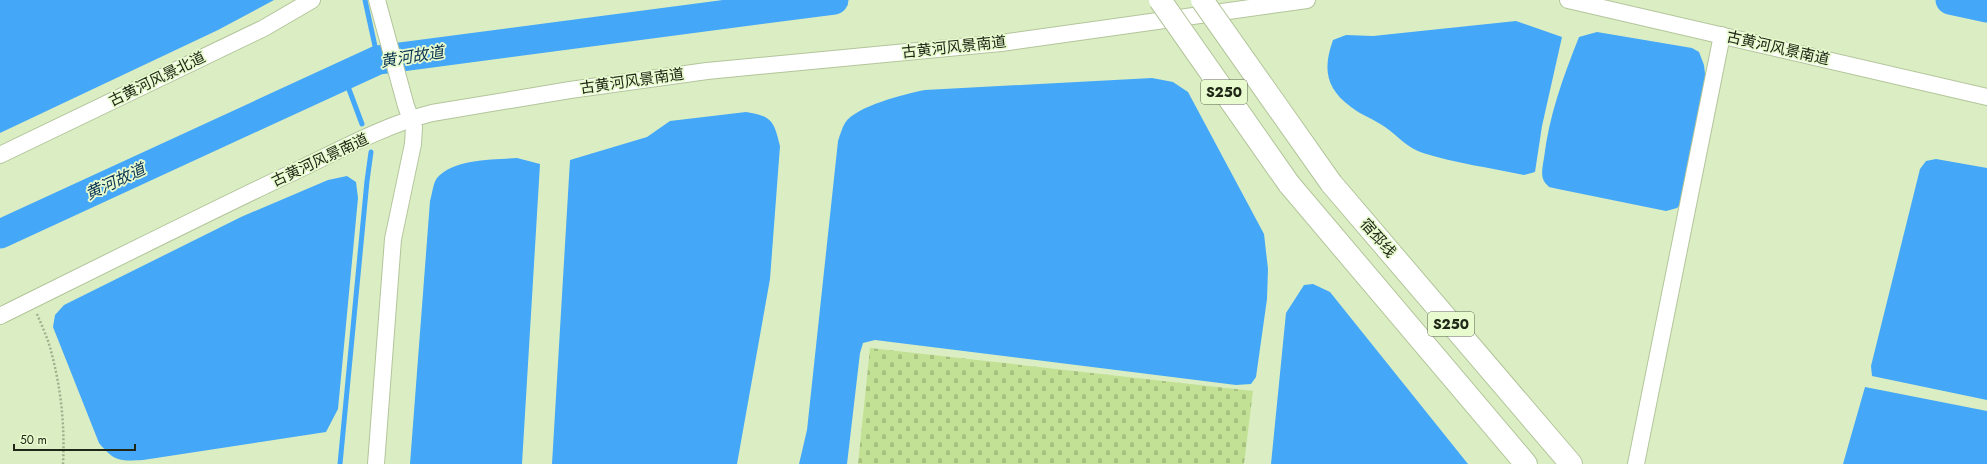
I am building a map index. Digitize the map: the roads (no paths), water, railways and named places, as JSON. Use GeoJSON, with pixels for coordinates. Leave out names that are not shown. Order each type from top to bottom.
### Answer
{"type":"FeatureCollection","features":[{"type":"Feature","properties":{"kind":"main road","name":"S250"},"geometry":{"type":"LineString","coordinates":[[1160,0],[1288,184],[1526,464]]}},
{"type":"Feature","properties":{"kind":"main road","name":"宿邳线"},"geometry":{"type":"LineString","coordinates":[[1202,0],[1331,183],[1571,464]]}},
{"type":"Feature","properties":{"kind":"street","name":"古黄河风景北道"},"geometry":{"type":"LineString","coordinates":[[0,155],[264,28],[312,0]]}},
{"type":"Feature","properties":{"kind":"street","name":"古黄河风景南道"},"geometry":{"type":"LineString","coordinates":[[0,316],[408,112],[432,113],[570,90],[699,72],[1001,43],[1307,0]]}},
{"type":"Feature","properties":{"kind":"street","name":"古黄河风景南道"},"geometry":{"type":"LineString","coordinates":[[1568,0],[1608,4],[1722,35],[1987,97]]}},
{"type":"Feature","properties":{"kind":"street"},"geometry":{"type":"LineString","coordinates":[[376,464],[393,239],[413,144],[414,127],[408,112],[377,1]]}},
{"type":"Feature","properties":{"kind":"street"},"geometry":{"type":"LineString","coordinates":[[1636,464],[1722,35]]}},
{"type":"Feature","properties":{"kind":"water"},"geometry":{"type":"Polygon","coordinates":[[[0,0],[274,0],[218,30],[0,133],[0,0]]]}},
{"type":"Feature","properties":{"kind":"water"},"geometry":{"type":"Polygon","coordinates":[[[1516,21],[1562,37],[1542,126],[1535,172],[1524,175],[1448,160],[1417,151],[1385,127],[1355,110],[1342,100],[1331,85],[1328,77],[1328,60],[1333,40],[1346,35],[1373,36],[1516,21]]]}},
{"type":"Feature","properties":{"kind":"water"},"geometry":{"type":"Polygon","coordinates":[[[1597,32],[1692,48],[1699,52],[1704,65],[1706,82],[1683,202],[1677,208],[1666,211],[1558,189],[1549,187],[1543,180],[1542,168],[1549,127],[1567,67],[1579,37],[1597,32]]]}},
{"type":"Feature","properties":{"kind":"water"},"geometry":{"type":"Polygon","coordinates":[[[1152,78],[1173,82],[1188,92],[1264,234],[1268,269],[1267,299],[1256,377],[1251,384],[1236,385],[875,340],[863,343],[860,353],[847,464],[799,464],[807,430],[838,141],[845,123],[859,111],[870,106],[906,94],[925,90],[1152,78]]]}},
{"type":"Feature","properties":{"kind":"water"},"geometry":{"type":"Polygon","coordinates":[[[746,112],[761,115],[770,121],[776,131],[780,146],[770,279],[737,464],[552,464],[570,160],[647,137],[670,121],[746,112]]]}},
{"type":"Feature","properties":{"kind":"water"},"geometry":{"type":"Polygon","coordinates":[[[517,158],[540,164],[522,464],[410,464],[430,201],[434,183],[445,171],[464,163],[517,158]]]}},
{"type":"Feature","properties":{"kind":"water"},"geometry":{"type":"Polygon","coordinates":[[[1936,159],[1987,168],[1987,400],[1872,376],[1871,366],[1920,169],[1926,161],[1936,159]]]}},
{"type":"Feature","properties":{"kind":"water"},"geometry":{"type":"Polygon","coordinates":[[[347,176],[356,182],[358,198],[338,409],[326,432],[143,460],[123,460],[109,454],[99,443],[53,327],[55,315],[64,305],[241,217],[328,180],[347,176]]]}},
{"type":"Feature","properties":{"kind":"water"},"geometry":{"type":"Polygon","coordinates":[[[1313,284],[1330,292],[1468,464],[1271,464],[1286,313],[1304,285],[1313,284]]]}},
{"type":"Feature","properties":{"kind":"water"},"geometry":{"type":"Polygon","coordinates":[[[1865,387],[1987,411],[1987,464],[1843,464],[1865,387]]]}},
{"type":"Feature","properties":{"kind":"waterway"},"geometry":{"type":"LineString","coordinates":[[365,0],[378,60]]}},
{"type":"Feature","properties":{"kind":"waterway","name":"黄河故道"},"geometry":{"type":"LineString","coordinates":[[0,234],[378,60],[834,0]]}},
{"type":"Feature","properties":{"kind":"waterway","name":"黄河故道"},"geometry":{"type":"LineString","coordinates":[[1950,0],[1987,8]]}},
{"type":"Feature","properties":{"kind":"waterway"},"geometry":{"type":"LineString","coordinates":[[344,76],[362,124]]}},
{"type":"Feature","properties":{"kind":"waterway"},"geometry":{"type":"LineString","coordinates":[[340,464],[371,152]]}}]}
